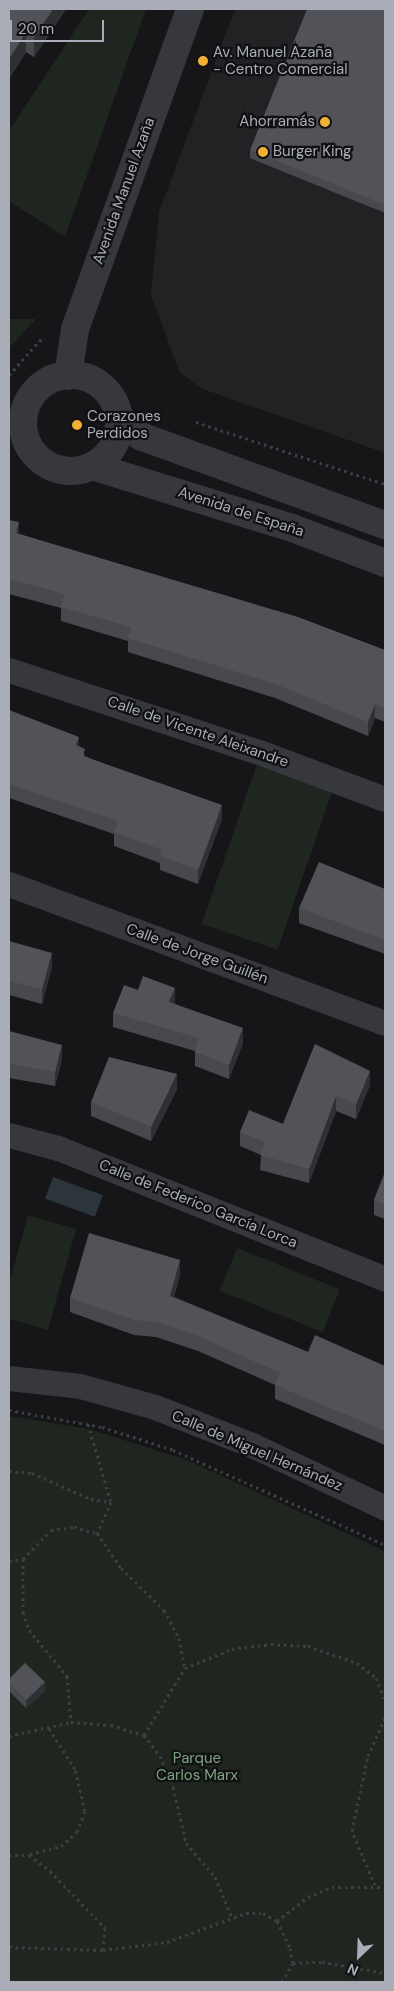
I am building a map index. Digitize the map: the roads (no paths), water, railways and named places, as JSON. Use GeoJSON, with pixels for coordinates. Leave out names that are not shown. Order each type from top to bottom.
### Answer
{"type":"FeatureCollection","features":[{"type":"Feature","properties":{"kind":"street","name":"Avenida Manuel Azaña"},"geometry":{"type":"LineString","coordinates":[[68,376],[75,329],[190,9]]}},
{"type":"Feature","properties":{"kind":"street"},"geometry":{"type":"LineString","coordinates":[[118,416],[114,442],[95,467],[74,471],[50,465],[15,432],[33,392],[52,376],[68,376],[98,383],[110,396],[118,416],[140,436],[385,525]]}},
{"type":"Feature","properties":{"kind":"street","name":"Avenida de España"},"geometry":{"type":"LineString","coordinates":[[95,467],[292,528],[385,563]]}},
{"type":"Feature","properties":{"kind":"street","name":"Calle de Vicente Aleixandre"},"geometry":{"type":"LineString","coordinates":[[9,670],[259,752],[385,799]]}},
{"type":"Feature","properties":{"kind":"street","name":"Calle de Jorge Guillén"},"geometry":{"type":"LineString","coordinates":[[9,884],[385,1023]]}},
{"type":"Feature","properties":{"kind":"street","name":"Calle de Federico García Lorca"},"geometry":{"type":"LineString","coordinates":[[9,1135],[58,1148],[385,1279]]}},
{"type":"Feature","properties":{"kind":"street","name":"Calle de Miguel Hernández"},"geometry":{"type":"LineString","coordinates":[[9,1378],[80,1386],[155,1407],[252,1445],[385,1508]]}},
{"type":"Feature","properties":{"kind":"place","name":"Av. Manuel Azaña - Centro Comercial"},"geometry":{"type":"Point","coordinates":[203,61]}},
{"type":"Feature","properties":{"kind":"place","name":"Ahorramás"},"geometry":{"type":"Point","coordinates":[325,122]}},
{"type":"Feature","properties":{"kind":"place","name":"Burger King"},"geometry":{"type":"Point","coordinates":[263,152]}},
{"type":"Feature","properties":{"kind":"place","name":"Corazones Perdidos"},"geometry":{"type":"Point","coordinates":[77,425]}},
{"type":"Feature","properties":{"kind":"park label","name":"Parque Carlos Marx"},"geometry":{"type":"Point","coordinates":[197,1766]}}]}
